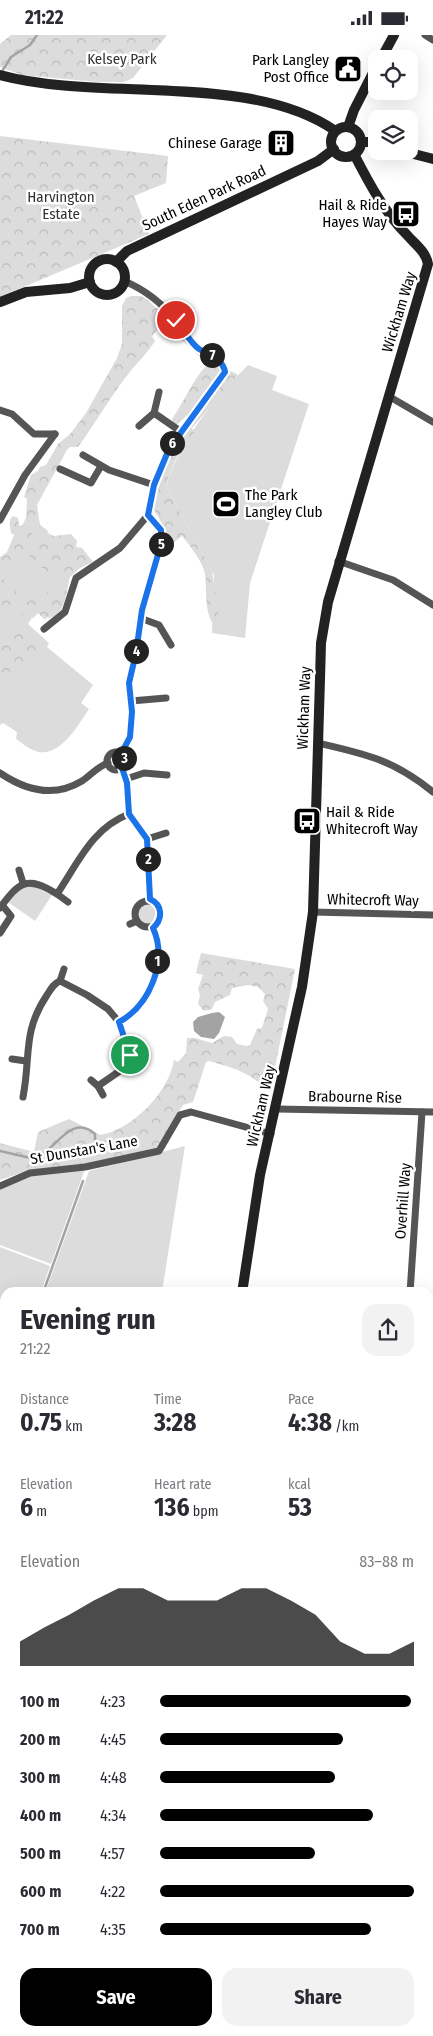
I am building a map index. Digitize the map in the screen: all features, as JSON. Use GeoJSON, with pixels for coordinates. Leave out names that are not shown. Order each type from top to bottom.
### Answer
{"type":"FeatureCollection","features":[{"type":"Feature","properties":{"kind":"street"},"geometry":{"type":"LineString","coordinates":[[386,50],[394,35]]}},
{"type":"Feature","properties":{"kind":"street"},"geometry":{"type":"LineString","coordinates":[[424,35],[433,40]]}},
{"type":"Feature","properties":{"kind":"street"},"geometry":{"type":"LineString","coordinates":[[0,75],[60,85],[238,97],[311,116],[334,130]]}},
{"type":"Feature","properties":{"kind":"street"},"geometry":{"type":"LineString","coordinates":[[348,127],[354,110],[368,83]]}},
{"type":"Feature","properties":{"kind":"street"},"geometry":{"type":"LineString","coordinates":[[340,126],[348,127],[355,131],[361,142],[360,151],[354,156],[343,156],[334,149],[330,138],[334,130],[340,126]]}},
{"type":"Feature","properties":{"kind":"street"},"geometry":{"type":"LineString","coordinates":[[361,142],[368,142]]}},
{"type":"Feature","properties":{"kind":"street","name":"South Eden Park Road"},"geometry":{"type":"LineString","coordinates":[[116,262],[127,251],[318,161],[334,149]]}},
{"type":"Feature","properties":{"kind":"street"},"geometry":{"type":"LineString","coordinates":[[418,155],[433,159]]}},
{"type":"Feature","properties":{"kind":"street","name":"Wickham Way"},"geometry":{"type":"LineString","coordinates":[[243,1287],[260,1175],[271,1134],[302,987],[313,912],[321,643],[328,602],[338,561],[390,397],[430,260],[380,201],[354,156]]}},
{"type":"Feature","properties":{"kind":"street"},"geometry":{"type":"LineString","coordinates":[[105,260],[116,262],[124,272],[124,281],[120,290],[109,295],[100,293],[90,282],[90,273],[97,263],[105,260]]}},
{"type":"Feature","properties":{"kind":"street"},"geometry":{"type":"LineString","coordinates":[[44,629],[65,612],[76,578],[120,549],[148,515],[154,485],[166,453],[180,431],[223,376],[225,368],[211,354],[198,348],[176,320],[145,291],[124,281]]}},
{"type":"Feature","properties":{"kind":"street"},"geometry":{"type":"LineString","coordinates":[[0,302],[26,292],[70,288],[90,282]]}},
{"type":"Feature","properties":{"kind":"street"},"geometry":{"type":"LineString","coordinates":[[139,426],[154,413],[159,392]]}},
{"type":"Feature","properties":{"kind":"street"},"geometry":{"type":"LineString","coordinates":[[390,397],[433,422]]}},
{"type":"Feature","properties":{"kind":"street"},"geometry":{"type":"LineString","coordinates":[[0,411],[12,414],[34,434],[55,434],[25,475],[0,520]]}},
{"type":"Feature","properties":{"kind":"street"},"geometry":{"type":"LineString","coordinates":[[154,413],[180,431]]}},
{"type":"Feature","properties":{"kind":"street"},"geometry":{"type":"LineString","coordinates":[[83,455],[101,466],[154,485]]}},
{"type":"Feature","properties":{"kind":"street"},"geometry":{"type":"LineString","coordinates":[[60,469],[91,483],[101,466]]}},
{"type":"Feature","properties":{"kind":"street"},"geometry":{"type":"LineString","coordinates":[[0,501],[7,507]]}},
{"type":"Feature","properties":{"kind":"street"},"geometry":{"type":"LineString","coordinates":[[121,754],[130,737],[131,701],[129,683],[136,653],[140,617],[162,538],[159,527],[148,515]]}},
{"type":"Feature","properties":{"kind":"street"},"geometry":{"type":"LineString","coordinates":[[338,561],[393,580],[433,605]]}},
{"type":"Feature","properties":{"kind":"street"},"geometry":{"type":"LineString","coordinates":[[140,617],[159,625],[172,645]]}},
{"type":"Feature","properties":{"kind":"street"},"geometry":{"type":"LineString","coordinates":[[131,701],[166,698]]}},
{"type":"Feature","properties":{"kind":"street"},"geometry":{"type":"LineString","coordinates":[[318,743],[367,754],[384,760],[402,768],[433,792]]}},
{"type":"Feature","properties":{"kind":"street"},"geometry":{"type":"LineString","coordinates":[[1,775],[29,789],[54,790],[76,784],[99,767],[108,763],[111,754],[121,754]]}},
{"type":"Feature","properties":{"kind":"street"},"geometry":{"type":"LineString","coordinates":[[121,754],[125,760],[122,768],[126,779],[129,814],[147,839],[150,899],[157,905],[160,913],[158,922],[153,928]]}},
{"type":"Feature","properties":{"kind":"street"},"geometry":{"type":"LineString","coordinates":[[108,763],[114,769],[122,768]]}},
{"type":"Feature","properties":{"kind":"street"},"geometry":{"type":"LineString","coordinates":[[126,779],[142,774],[167,775]]}},
{"type":"Feature","properties":{"kind":"street"},"geometry":{"type":"LineString","coordinates":[[56,893],[97,834],[113,821],[129,814]]}},
{"type":"Feature","properties":{"kind":"street"},"geometry":{"type":"LineString","coordinates":[[147,839],[166,833]]}},
{"type":"Feature","properties":{"kind":"street"},"geometry":{"type":"LineString","coordinates":[[19,870],[23,883]]}},
{"type":"Feature","properties":{"kind":"street"},"geometry":{"type":"LineString","coordinates":[[0,933],[11,916],[2,904],[14,889],[23,883],[39,883],[68,902]]}},
{"type":"Feature","properties":{"kind":"street"},"geometry":{"type":"LineString","coordinates":[[150,899],[144,901],[138,908],[133,922],[144,927],[153,928]]}},
{"type":"Feature","properties":{"kind":"street","name":"Whitecroft Way"},"geometry":{"type":"LineString","coordinates":[[313,912],[433,915]]}},
{"type":"Feature","properties":{"kind":"street"},"geometry":{"type":"LineString","coordinates":[[119,1022],[138,1008],[149,990],[156,968],[158,948],[153,928]]}},
{"type":"Feature","properties":{"kind":"street"},"geometry":{"type":"LineString","coordinates":[[23,1097],[26,1061],[35,1014],[54,985],[60,981],[64,969]]}},
{"type":"Feature","properties":{"kind":"street"},"geometry":{"type":"LineString","coordinates":[[60,981],[98,1001],[119,1022],[130,1053],[130,1061],[125,1068],[98,1086]]}},
{"type":"Feature","properties":{"kind":"street"},"geometry":{"type":"LineString","coordinates":[[12,1059],[26,1061]]}},
{"type":"Feature","properties":{"kind":"street"},"geometry":{"type":"LineString","coordinates":[[91,1080],[98,1086],[103,1095]]}},
{"type":"Feature","properties":{"kind":"street","name":"Brabourne Rise"},"geometry":{"type":"LineString","coordinates":[[276,1109],[433,1112]]}},
{"type":"Feature","properties":{"kind":"street","name":"St Dunstan's Lane"},"geometry":{"type":"LineString","coordinates":[[0,1185],[30,1173],[85,1167],[159,1151],[180,1115],[191,1112],[271,1134]]}},
{"type":"Feature","properties":{"kind":"street","name":"Overhill Way"},"geometry":{"type":"LineString","coordinates":[[410,1287],[422,1112]]}},
{"type":"Feature","properties":{"kind":"green space","name":"Kelsey Park"},"geometry":{"type":"Polygon","coordinates":[[[11,35],[167,35],[133,78],[124,82],[97,82],[22,75],[0,67],[0,44],[11,35]]]}},
{"type":"Feature","properties":{"kind":"green space","name":"Harvington Estate"},"geometry":{"type":"Polygon","coordinates":[[[0,136],[168,156],[166,183],[134,196],[149,234],[0,297],[0,136]]]}},
{"type":"Feature","properties":{"kind":"green space"},"geometry":{"type":"Polygon","coordinates":[[[141,296],[149,301],[204,356],[200,357],[166,325],[162,324],[152,336],[155,341],[119,387],[78,447],[70,447],[67,450],[37,505],[40,525],[49,534],[54,536],[71,534],[77,541],[76,547],[82,548],[93,562],[80,568],[68,579],[45,577],[43,575],[45,569],[34,563],[29,553],[43,543],[35,528],[32,529],[32,541],[11,568],[7,570],[3,578],[12,591],[29,597],[44,597],[51,588],[67,591],[61,610],[57,613],[55,612],[55,606],[51,604],[45,609],[49,615],[45,620],[38,613],[33,618],[23,617],[19,606],[10,609],[7,614],[0,614],[0,557],[7,552],[14,535],[11,533],[10,519],[13,516],[18,518],[19,525],[22,526],[26,518],[27,499],[24,497],[31,475],[38,471],[40,467],[46,465],[58,444],[71,433],[86,413],[117,358],[122,344],[122,306],[126,298],[141,296]]]}},
{"type":"Feature","properties":{"kind":"green space"},"geometry":{"type":"Polygon","coordinates":[[[212,361],[221,370],[189,414],[176,425],[172,419],[201,371],[212,361]]]}},
{"type":"Feature","properties":{"kind":"green space","name":"The Park Langley Club"},"geometry":{"type":"Polygon","coordinates":[[[248,365],[277,376],[272,390],[309,404],[250,583],[245,638],[212,633],[214,575],[166,486],[172,468],[189,436],[211,406],[248,365]]]}},
{"type":"Feature","properties":{"kind":"green space"},"geometry":{"type":"Polygon","coordinates":[[[231,371],[238,375],[192,428],[194,432],[192,437],[178,455],[166,486],[212,571],[218,610],[217,619],[213,623],[208,613],[205,574],[201,564],[182,536],[171,545],[165,543],[165,529],[153,508],[156,489],[175,445],[231,371]]]}},
{"type":"Feature","properties":{"kind":"green space"},"geometry":{"type":"Polygon","coordinates":[[[30,524],[38,525],[70,576],[62,608],[58,613],[48,618],[37,610],[28,624],[49,643],[47,647],[93,685],[81,703],[89,709],[73,732],[59,747],[51,751],[42,752],[26,746],[16,739],[17,732],[3,723],[0,725],[0,578],[30,524]]]}},
{"type":"Feature","properties":{"kind":"green space"},"geometry":{"type":"Polygon","coordinates":[[[15,632],[21,633],[25,640],[34,642],[34,646],[40,649],[41,654],[31,664],[16,667],[9,673],[4,672],[0,677],[0,645],[6,644],[15,632]]]}},
{"type":"Feature","properties":{"kind":"green space"},"geometry":{"type":"Polygon","coordinates":[[[32,885],[52,895],[35,921],[8,902],[18,889],[32,885]]]}},
{"type":"Feature","properties":{"kind":"green space"},"geometry":{"type":"Polygon","coordinates":[[[148,903],[156,906],[159,914],[156,922],[148,925],[140,922],[137,914],[140,906],[148,903]]]}},
{"type":"Feature","properties":{"kind":"green space"},"geometry":{"type":"Polygon","coordinates":[[[201,953],[295,969],[270,1092],[242,1072],[209,1061],[206,1062],[193,1102],[183,1105],[157,1149],[84,1164],[30,1170],[0,1180],[0,1143],[34,1152],[38,1132],[69,1119],[100,1135],[112,1132],[136,1118],[147,1108],[165,1085],[174,1060],[178,1062],[186,1053],[187,1038],[195,1038],[212,1043],[224,1036],[232,1037],[237,1044],[250,1045],[257,1029],[262,1028],[268,1009],[263,1001],[265,994],[258,987],[248,985],[232,988],[230,995],[215,1002],[212,1009],[204,1011],[198,1004],[200,995],[198,989],[203,975],[196,973],[201,953]]]}},
{"type":"Feature","properties":{"kind":"green space"},"geometry":{"type":"Polygon","coordinates":[[[185,1146],[163,1287],[47,1287],[89,1171],[185,1146]]]}},
{"type":"Feature","properties":{"kind":"green space"},"geometry":{"type":"Polygon","coordinates":[[[85,1169],[51,1264],[0,1245],[0,1187],[31,1175],[85,1169]]]}},
{"type":"Feature","properties":{"kind":"green space"},"geometry":{"type":"Polygon","coordinates":[[[0,1247],[50,1266],[43,1287],[0,1287],[0,1247]]]}},
{"type":"Feature","properties":{"kind":"shaded area"},"geometry":{"type":"Polygon","coordinates":[[[219,1012],[225,1017],[219,1033],[214,1039],[201,1037],[194,1031],[193,1022],[198,1017],[219,1012]]]}},
{"type":"Feature","properties":{"kind":"waterway"},"geometry":{"type":"LineString","coordinates":[[1,73],[11,57],[30,45],[37,35]]}},
{"type":"Feature","properties":{"kind":"waterway"},"geometry":{"type":"LineString","coordinates":[[0,1151],[35,1159],[70,1130],[78,1128],[86,1128],[95,1134],[95,1149]]}},
{"type":"Feature","properties":{"kind":"waterway"},"geometry":{"type":"LineString","coordinates":[[45,1287],[83,1181]]}},
{"type":"Feature","properties":{"kind":"place","name":"Park Langley Post Office"},"geometry":{"type":"Point","coordinates":[348,69]}},
{"type":"Feature","properties":{"kind":"place","name":"Chinese Garage"},"geometry":{"type":"Point","coordinates":[281,143]}},
{"type":"Feature","properties":{"kind":"place","name":"Hail & Ride Hayes Way"},"geometry":{"type":"Point","coordinates":[406,214]}},
{"type":"Feature","properties":{"kind":"place","name":"The Park Langley Club"},"geometry":{"type":"Point","coordinates":[226,504]}},
{"type":"Feature","properties":{"kind":"place","name":"Hail & Ride Whitecroft Way"},"geometry":{"type":"Point","coordinates":[307,821]}},
{"type":"Feature","properties":{"kind":"route"},"geometry":{"type":"LineString","coordinates":[[130,1055],[119,1022],[138,1008],[149,990],[155,973],[158,948],[158,939],[153,928],[160,917],[160,910],[150,899],[151,886],[147,839],[145,833],[129,814],[127,783],[122,768],[125,760],[121,754],[130,737],[131,707],[129,678],[136,653],[138,629],[161,544],[161,530],[148,515],[151,494],[169,449],[180,431],[225,372],[224,366],[209,352],[200,349],[192,342],[176,320]]}}]}
